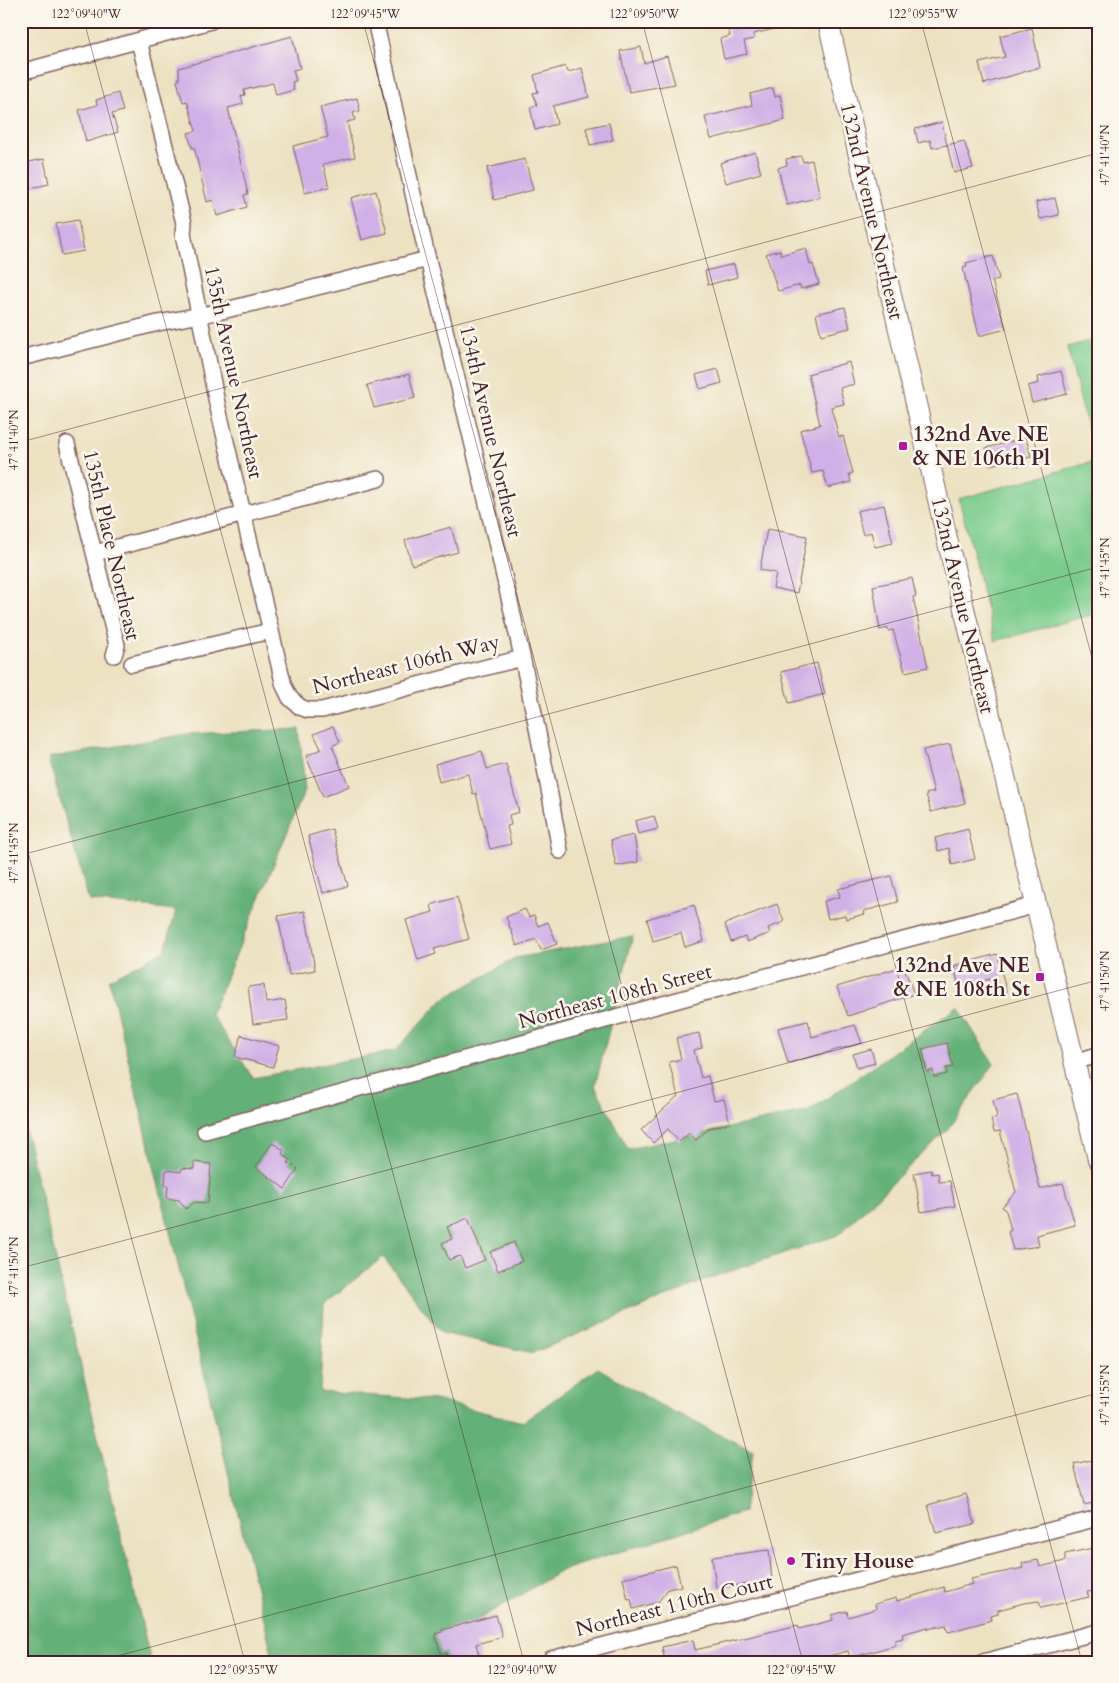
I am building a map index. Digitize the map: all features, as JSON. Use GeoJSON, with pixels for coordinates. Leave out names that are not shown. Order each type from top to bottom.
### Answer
{"type":"FeatureCollection","features":[{"type":"Feature","properties":{"kind":"street"},"geometry":{"type":"LineString","coordinates":[[21,72],[211,21]]}},
{"type":"Feature","properties":{"kind":"street","name":"134th Avenue Northeast"},"geometry":{"type":"LineString","coordinates":[[375,21],[428,258],[542,746],[560,851]]}},
{"type":"Feature","properties":{"kind":"street","name":"132nd Avenue Northeast"},"geometry":{"type":"LineString","coordinates":[[828,21],[949,547],[1098,1159]]}},
{"type":"Feature","properties":{"kind":"street","name":"135th Avenue Northeast"},"geometry":{"type":"LineString","coordinates":[[139,41],[184,223],[183,234],[199,316],[270,631],[284,686],[290,698],[300,707]]}},
{"type":"Feature","properties":{"kind":"street"},"geometry":{"type":"LineString","coordinates":[[21,358],[158,324],[199,316],[428,258]]}},
{"type":"Feature","properties":{"kind":"street","name":"135th Place Northeast"},"geometry":{"type":"LineString","coordinates":[[67,444],[117,645],[114,655]]}},
{"type":"Feature","properties":{"kind":"street"},"geometry":{"type":"LineString","coordinates":[[94,553],[378,479]]}},
{"type":"Feature","properties":{"kind":"street"},"geometry":{"type":"LineString","coordinates":[[132,664],[270,631]]}},
{"type":"Feature","properties":{"kind":"street","name":"Northeast 106th Way"},"geometry":{"type":"LineString","coordinates":[[300,707],[308,710],[322,710],[522,658]]}},
{"type":"Feature","properties":{"kind":"street","name":"Northeast 108th Street"},"geometry":{"type":"LineString","coordinates":[[205,1131],[693,996],[1036,905]]}},
{"type":"Feature","properties":{"kind":"street"},"geometry":{"type":"LineString","coordinates":[[1074,1062],[1098,1055]]}},
{"type":"Feature","properties":{"kind":"street","name":"Northeast 110th Court"},"geometry":{"type":"LineString","coordinates":[[551,1658],[1098,1518]]}},
{"type":"Feature","properties":{"kind":"street"},"geometry":{"type":"LineString","coordinates":[[983,1662],[1098,1632]]}},
{"type":"Feature","properties":{"kind":"green space"},"geometry":{"type":"Polygon","coordinates":[[[1098,339],[1098,613],[995,641],[959,499],[1096,461],[1067,347],[1098,339]]]}},
{"type":"Feature","properties":{"kind":"green space"},"geometry":{"type":"Polygon","coordinates":[[[299,729],[305,790],[211,1014],[253,1078],[395,1051],[442,1000],[516,958],[633,936],[595,1086],[628,1149],[809,1111],[958,1007],[994,1064],[947,1130],[838,1235],[716,1276],[533,1353],[442,1333],[383,1257],[324,1304],[320,1392],[435,1400],[523,1422],[598,1368],[660,1405],[753,1451],[744,1512],[563,1570],[450,1636],[454,1662],[274,1662],[109,980],[165,950],[176,910],[89,901],[48,758],[187,734],[299,729]]]}},
{"type":"Feature","properties":{"kind":"green space"},"geometry":{"type":"Polygon","coordinates":[[[21,1112],[151,1662],[21,1662],[21,1112]]]}},
{"type":"Feature","properties":{"kind":"building"},"geometry":{"type":"Polygon","coordinates":[[[726,21],[783,21],[783,27],[753,34],[754,39],[744,41],[747,54],[724,59],[720,39],[730,36],[726,21]]]}},
{"type":"Feature","properties":{"kind":"building"},"geometry":{"type":"Polygon","coordinates":[[[1032,28],[1040,67],[984,84],[979,63],[1005,57],[1000,36],[1032,28]]]}},
{"type":"Feature","properties":{"kind":"building"},"geometry":{"type":"Polygon","coordinates":[[[292,36],[300,68],[293,70],[296,81],[292,82],[294,90],[276,95],[273,83],[244,90],[245,95],[241,96],[243,104],[228,108],[248,194],[244,195],[247,207],[217,216],[213,200],[207,202],[194,147],[192,148],[188,133],[196,131],[187,101],[183,102],[177,81],[179,80],[179,68],[292,36]]]}},
{"type":"Feature","properties":{"kind":"building"},"geometry":{"type":"Polygon","coordinates":[[[641,47],[644,63],[667,56],[675,84],[629,92],[620,51],[641,47]]]}},
{"type":"Feature","properties":{"kind":"building"},"geometry":{"type":"Polygon","coordinates":[[[566,66],[568,72],[582,68],[589,97],[553,106],[557,124],[535,130],[530,107],[537,105],[533,93],[538,92],[534,75],[566,66]]]}},
{"type":"Feature","properties":{"kind":"building"},"geometry":{"type":"Polygon","coordinates":[[[773,88],[775,97],[780,95],[785,120],[711,139],[705,117],[752,105],[750,94],[773,88]]]}},
{"type":"Feature","properties":{"kind":"building"},"geometry":{"type":"Polygon","coordinates":[[[118,93],[123,111],[112,114],[118,132],[86,142],[79,110],[97,105],[96,100],[118,93]]]}},
{"type":"Feature","properties":{"kind":"building"},"geometry":{"type":"Polygon","coordinates":[[[357,98],[360,111],[353,113],[355,120],[347,122],[355,157],[323,164],[329,187],[305,193],[293,146],[328,137],[320,107],[357,98]]]}},
{"type":"Feature","properties":{"kind":"building"},"geometry":{"type":"Polygon","coordinates":[[[942,122],[947,145],[932,148],[930,140],[918,143],[915,129],[942,122]]]}},
{"type":"Feature","properties":{"kind":"building"},"geometry":{"type":"Polygon","coordinates":[[[609,123],[613,140],[590,145],[586,128],[609,123]]]}},
{"type":"Feature","properties":{"kind":"building"},"geometry":{"type":"Polygon","coordinates":[[[964,141],[973,168],[954,173],[947,145],[964,141]]]}},
{"type":"Feature","properties":{"kind":"building"},"geometry":{"type":"Polygon","coordinates":[[[755,152],[761,173],[726,183],[720,163],[755,152]]]}},
{"type":"Feature","properties":{"kind":"building"},"geometry":{"type":"Polygon","coordinates":[[[801,156],[803,162],[812,160],[820,197],[787,205],[778,168],[787,165],[786,159],[801,156]]]}},
{"type":"Feature","properties":{"kind":"building"},"geometry":{"type":"Polygon","coordinates":[[[44,159],[49,184],[21,190],[21,166],[24,163],[44,159]]]}},
{"type":"Feature","properties":{"kind":"building"},"geometry":{"type":"Polygon","coordinates":[[[525,159],[533,190],[494,200],[487,168],[525,159]]]}},
{"type":"Feature","properties":{"kind":"building"},"geometry":{"type":"Polygon","coordinates":[[[376,191],[387,233],[362,240],[351,198],[376,191]]]}},
{"type":"Feature","properties":{"kind":"building"},"geometry":{"type":"Polygon","coordinates":[[[1055,198],[1059,215],[1040,219],[1036,202],[1055,198]]]}},
{"type":"Feature","properties":{"kind":"building"},"geometry":{"type":"Polygon","coordinates":[[[78,220],[84,251],[62,255],[56,224],[78,220]]]}},
{"type":"Feature","properties":{"kind":"building"},"geometry":{"type":"Polygon","coordinates":[[[806,248],[810,265],[813,264],[819,284],[801,289],[800,285],[778,291],[766,254],[780,250],[781,255],[806,248]]]}},
{"type":"Feature","properties":{"kind":"building"},"geometry":{"type":"Polygon","coordinates":[[[993,256],[999,279],[992,281],[1006,329],[979,336],[963,268],[967,267],[966,263],[993,256]]]}},
{"type":"Feature","properties":{"kind":"building"},"geometry":{"type":"Polygon","coordinates":[[[734,264],[737,277],[708,285],[705,271],[734,264]]]}},
{"type":"Feature","properties":{"kind":"building"},"geometry":{"type":"Polygon","coordinates":[[[845,307],[850,328],[821,335],[816,314],[845,307]]]}},
{"type":"Feature","properties":{"kind":"building"},"geometry":{"type":"Polygon","coordinates":[[[849,362],[854,384],[840,388],[844,404],[831,407],[839,437],[843,436],[853,473],[849,474],[851,482],[828,488],[823,471],[812,473],[800,430],[820,425],[808,374],[849,362]]]}},
{"type":"Feature","properties":{"kind":"building"},"geometry":{"type":"Polygon","coordinates":[[[718,369],[722,383],[700,389],[696,375],[718,369]]]}},
{"type":"Feature","properties":{"kind":"building"},"geometry":{"type":"Polygon","coordinates":[[[1061,371],[1067,394],[1032,403],[1028,386],[1039,383],[1038,377],[1061,371]]]}},
{"type":"Feature","properties":{"kind":"building"},"geometry":{"type":"Polygon","coordinates":[[[409,374],[415,398],[374,408],[367,385],[409,374]]]}},
{"type":"Feature","properties":{"kind":"building"},"geometry":{"type":"Polygon","coordinates":[[[1026,438],[1031,457],[1025,458],[1019,466],[1011,460],[990,465],[986,448],[1026,438]]]}},
{"type":"Feature","properties":{"kind":"building"},"geometry":{"type":"Polygon","coordinates":[[[884,505],[893,543],[875,547],[871,532],[863,535],[857,511],[884,505]]]}},
{"type":"Feature","properties":{"kind":"building"},"geometry":{"type":"Polygon","coordinates":[[[451,527],[458,552],[412,565],[405,540],[451,527]]]}},
{"type":"Feature","properties":{"kind":"building"},"geometry":{"type":"Polygon","coordinates":[[[767,529],[807,536],[797,593],[773,588],[776,573],[760,570],[767,529]]]}},
{"type":"Feature","properties":{"kind":"building"},"geometry":{"type":"Polygon","coordinates":[[[912,578],[916,596],[913,597],[928,667],[905,672],[893,630],[888,631],[888,628],[880,630],[873,586],[912,578]]]}},
{"type":"Feature","properties":{"kind":"building"},"geometry":{"type":"Polygon","coordinates":[[[817,663],[825,694],[789,703],[781,672],[817,663]]]}},
{"type":"Feature","properties":{"kind":"building"},"geometry":{"type":"Polygon","coordinates":[[[333,726],[340,742],[332,746],[349,786],[323,797],[306,756],[321,749],[314,734],[333,726]]]}},
{"type":"Feature","properties":{"kind":"building"},"geometry":{"type":"Polygon","coordinates":[[[950,744],[965,803],[931,812],[926,794],[934,792],[923,750],[950,744]]]}},
{"type":"Feature","properties":{"kind":"building"},"geometry":{"type":"Polygon","coordinates":[[[482,751],[487,769],[506,764],[519,812],[509,815],[511,825],[507,826],[511,844],[490,849],[476,793],[473,794],[468,774],[439,782],[435,764],[482,751]]]}},
{"type":"Feature","properties":{"kind":"building"},"geometry":{"type":"Polygon","coordinates":[[[654,816],[658,829],[638,834],[635,821],[654,816]]]}},
{"type":"Feature","properties":{"kind":"building"},"geometry":{"type":"Polygon","coordinates":[[[332,829],[348,886],[323,893],[308,836],[332,829]]]}},
{"type":"Feature","properties":{"kind":"building"},"geometry":{"type":"Polygon","coordinates":[[[968,829],[975,859],[952,865],[949,848],[938,851],[935,838],[968,829]]]}},
{"type":"Feature","properties":{"kind":"building"},"geometry":{"type":"Polygon","coordinates":[[[634,835],[638,862],[616,866],[611,840],[634,835]]]}},
{"type":"Feature","properties":{"kind":"building"},"geometry":{"type":"Polygon","coordinates":[[[891,876],[898,902],[864,911],[865,914],[846,919],[845,915],[828,919],[824,901],[840,897],[838,889],[891,876]]]}},
{"type":"Feature","properties":{"kind":"building"},"geometry":{"type":"Polygon","coordinates":[[[457,897],[469,939],[434,949],[436,954],[418,960],[406,920],[433,912],[431,905],[457,897]]]}},
{"type":"Feature","properties":{"kind":"building"},"geometry":{"type":"Polygon","coordinates":[[[777,904],[784,922],[768,928],[770,933],[747,942],[745,937],[731,942],[725,924],[777,904]]]}},
{"type":"Feature","properties":{"kind":"building"},"geometry":{"type":"Polygon","coordinates":[[[694,905],[704,941],[685,947],[681,933],[653,941],[647,919],[694,905]]]}},
{"type":"Feature","properties":{"kind":"building"},"geometry":{"type":"Polygon","coordinates":[[[525,909],[529,917],[534,915],[538,926],[548,922],[557,944],[541,950],[536,939],[517,946],[506,917],[525,909]]]}},
{"type":"Feature","properties":{"kind":"building"},"geometry":{"type":"Polygon","coordinates":[[[305,911],[315,970],[289,975],[278,916],[305,911]]]}},
{"type":"Feature","properties":{"kind":"building"},"geometry":{"type":"Polygon","coordinates":[[[997,954],[1007,994],[994,997],[990,979],[959,987],[954,966],[997,954]]]}},
{"type":"Feature","properties":{"kind":"building"},"geometry":{"type":"Polygon","coordinates":[[[900,967],[902,972],[905,970],[914,994],[848,1016],[837,987],[900,967]]]}},
{"type":"Feature","properties":{"kind":"building"},"geometry":{"type":"Polygon","coordinates":[[[264,985],[266,1003],[285,1000],[288,1020],[253,1024],[248,987],[264,985]]]}},
{"type":"Feature","properties":{"kind":"building"},"geometry":{"type":"Polygon","coordinates":[[[808,1021],[812,1037],[855,1025],[862,1043],[788,1063],[778,1028],[808,1021]]]}},
{"type":"Feature","properties":{"kind":"building"},"geometry":{"type":"Polygon","coordinates":[[[699,1033],[702,1048],[694,1050],[701,1078],[708,1076],[714,1101],[724,1099],[730,1123],[709,1128],[696,1140],[689,1133],[679,1142],[668,1129],[653,1143],[641,1130],[678,1096],[669,1062],[681,1059],[676,1038],[699,1033]]]}},
{"type":"Feature","properties":{"kind":"building"},"geometry":{"type":"Polygon","coordinates":[[[241,1035],[279,1046],[273,1067],[235,1057],[241,1035]]]}},
{"type":"Feature","properties":{"kind":"building"},"geometry":{"type":"Polygon","coordinates":[[[947,1043],[953,1067],[946,1068],[947,1074],[934,1077],[933,1070],[927,1072],[922,1049],[947,1043]]]}},
{"type":"Feature","properties":{"kind":"building"},"geometry":{"type":"Polygon","coordinates":[[[871,1049],[875,1063],[857,1068],[853,1054],[871,1049]]]}},
{"type":"Feature","properties":{"kind":"building"},"geometry":{"type":"Polygon","coordinates":[[[1017,1094],[1040,1189],[1063,1183],[1075,1225],[1037,1235],[1039,1246],[1013,1250],[1008,1232],[1011,1230],[1006,1211],[1002,1207],[1016,1192],[1000,1131],[994,1132],[991,1119],[997,1117],[993,1100],[1017,1094]]]}},
{"type":"Feature","properties":{"kind":"building"},"geometry":{"type":"Polygon","coordinates":[[[272,1143],[284,1150],[282,1154],[290,1160],[288,1163],[298,1169],[285,1189],[256,1167],[272,1143]]]}},
{"type":"Feature","properties":{"kind":"building"},"geometry":{"type":"Polygon","coordinates":[[[194,1162],[211,1164],[208,1203],[195,1202],[186,1209],[179,1200],[167,1198],[168,1185],[165,1185],[166,1170],[181,1172],[182,1168],[194,1169],[194,1162]]]}},
{"type":"Feature","properties":{"kind":"building"},"geometry":{"type":"Polygon","coordinates":[[[931,1170],[932,1174],[938,1173],[939,1182],[950,1181],[955,1206],[921,1212],[914,1173],[931,1170]]]}},
{"type":"Feature","properties":{"kind":"building"},"geometry":{"type":"Polygon","coordinates":[[[468,1218],[485,1260],[465,1268],[460,1256],[449,1260],[442,1243],[452,1239],[447,1227],[468,1218]]]}},
{"type":"Feature","properties":{"kind":"building"},"geometry":{"type":"Polygon","coordinates":[[[514,1242],[522,1261],[498,1271],[490,1252],[514,1242]]]}},
{"type":"Feature","properties":{"kind":"building"},"geometry":{"type":"Polygon","coordinates":[[[1096,1459],[1098,1502],[1084,1505],[1074,1464],[1096,1459]]]}},
{"type":"Feature","properties":{"kind":"building"},"geometry":{"type":"Polygon","coordinates":[[[966,1494],[975,1524],[936,1533],[928,1505],[966,1494]]]}},
{"type":"Feature","properties":{"kind":"building"},"geometry":{"type":"Polygon","coordinates":[[[1098,1547],[1098,1586],[1094,1587],[1095,1591],[1087,1592],[1089,1597],[1041,1608],[1039,1601],[1024,1603],[998,1610],[998,1614],[991,1616],[992,1620],[948,1632],[946,1625],[928,1629],[928,1627],[902,1634],[903,1638],[895,1640],[896,1645],[850,1658],[848,1651],[806,1662],[665,1662],[662,1647],[693,1640],[695,1650],[798,1625],[799,1629],[833,1620],[832,1615],[847,1611],[848,1617],[876,1609],[875,1604],[896,1598],[897,1601],[944,1587],[945,1592],[972,1584],[971,1579],[1023,1568],[1022,1563],[1038,1560],[1040,1567],[1065,1561],[1065,1554],[1098,1547]]]}},
{"type":"Feature","properties":{"kind":"building"},"geometry":{"type":"Polygon","coordinates":[[[769,1550],[772,1581],[716,1588],[712,1557],[769,1550]]]}},
{"type":"Feature","properties":{"kind":"building"},"geometry":{"type":"Polygon","coordinates":[[[676,1565],[681,1586],[668,1589],[658,1602],[633,1609],[631,1599],[628,1600],[623,1578],[676,1565]]]}},
{"type":"Feature","properties":{"kind":"building"},"geometry":{"type":"Polygon","coordinates":[[[496,1615],[502,1637],[476,1644],[481,1662],[448,1662],[446,1652],[441,1654],[435,1634],[442,1632],[442,1630],[496,1615]]]}},
{"type":"Feature","properties":{"kind":"place","name":"132nd Ave NE & NE 106th Pl"},"geometry":{"type":"Point","coordinates":[903,446]}},
{"type":"Feature","properties":{"kind":"place","name":"132nd Ave NE & NE 108th St"},"geometry":{"type":"Point","coordinates":[1040,977]}},
{"type":"Feature","properties":{"kind":"place","name":"Tiny House"},"geometry":{"type":"Point","coordinates":[791,1561]}}]}
